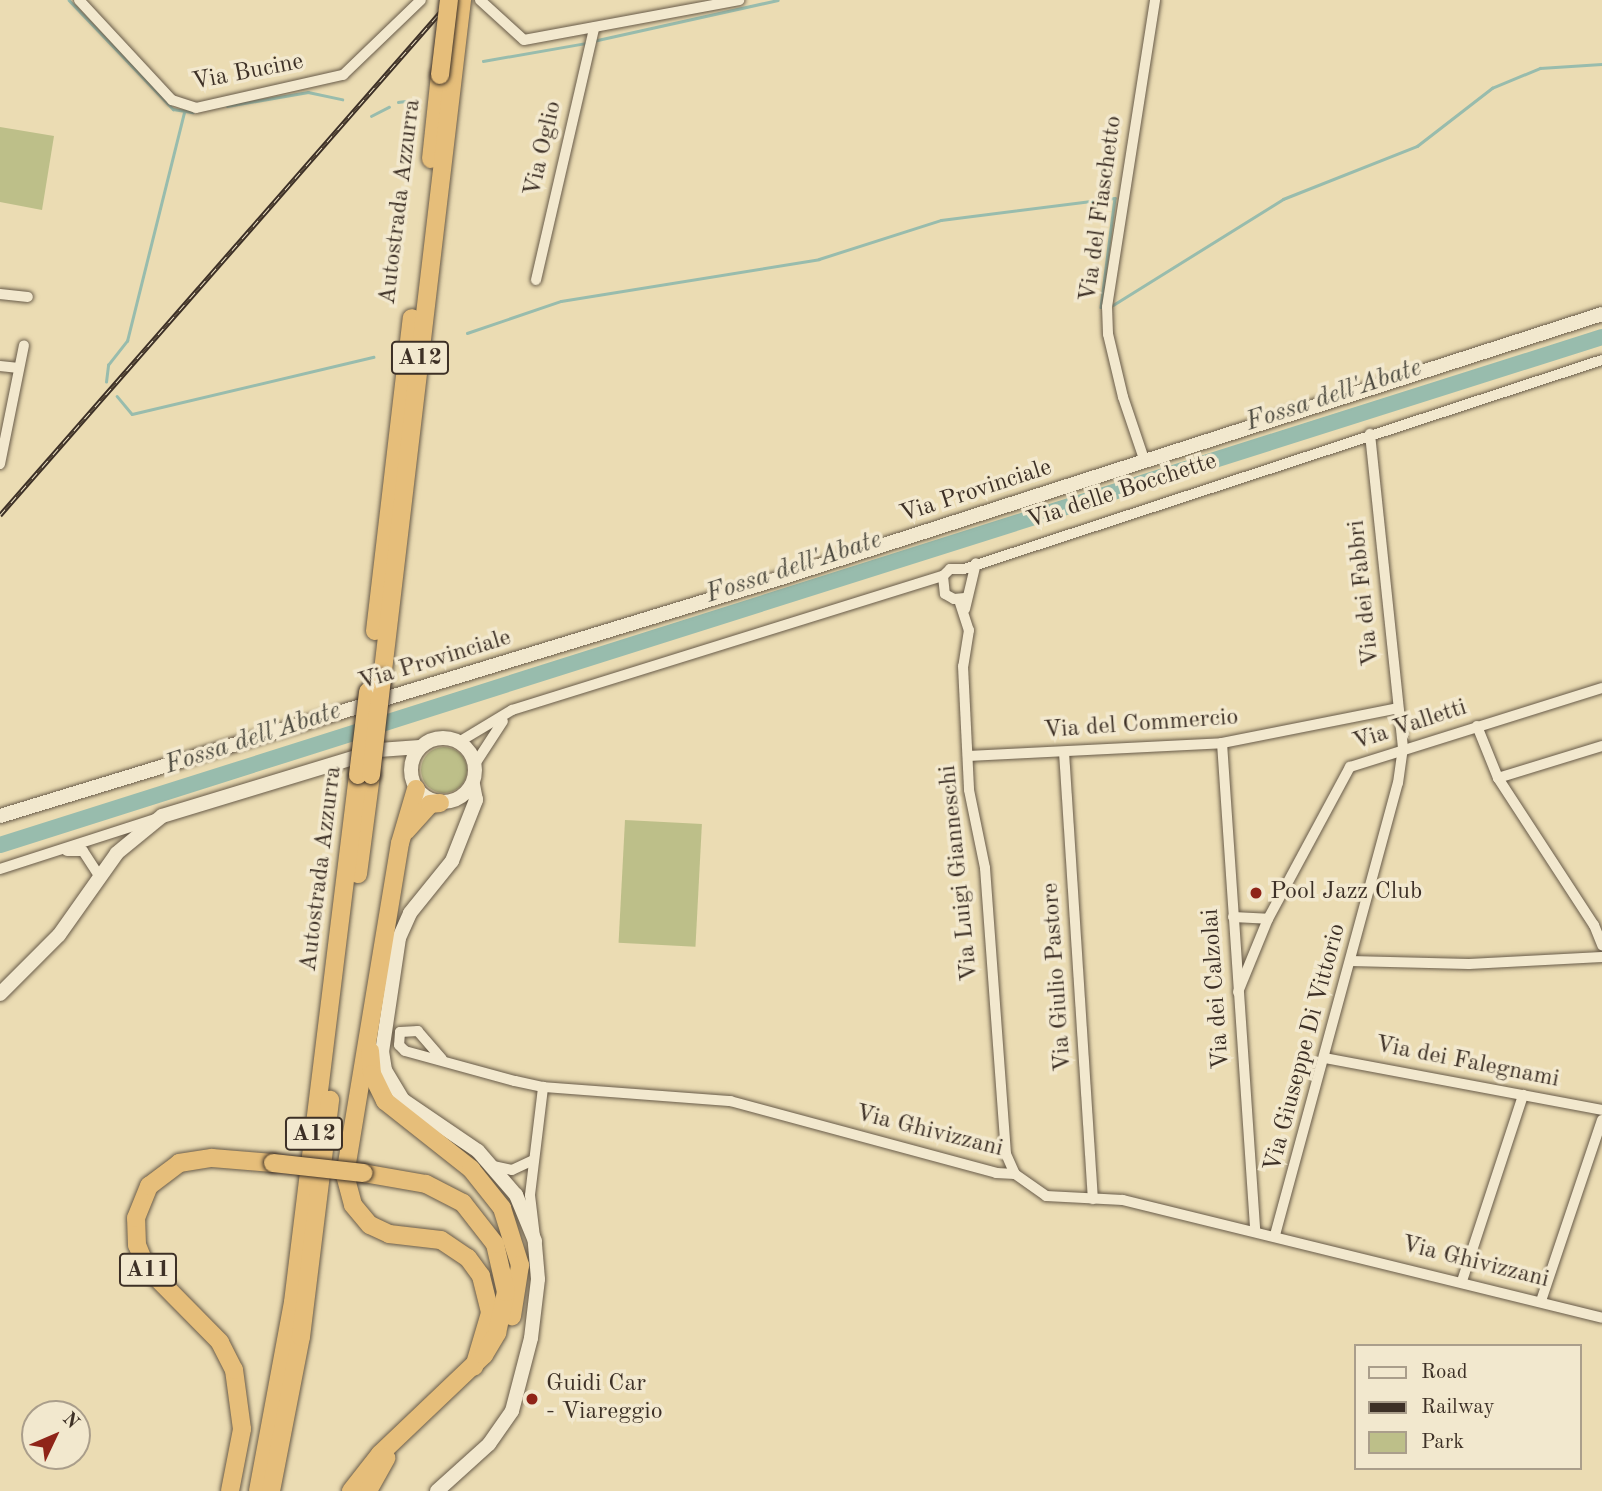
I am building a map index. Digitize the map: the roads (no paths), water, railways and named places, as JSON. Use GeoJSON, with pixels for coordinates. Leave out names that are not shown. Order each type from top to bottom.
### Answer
{"type":"FeatureCollection","features":[{"type":"Feature","properties":{"kind":"highway","name":"Autostrada Azzurra"},"geometry":{"type":"LineString","coordinates":[[376,680],[449,0]]}},
{"type":"Feature","properties":{"kind":"highway","name":"Autostrada Azzurra"},"geometry":{"type":"LineString","coordinates":[[258,1491],[293,1302],[364,775],[461,0]]}},
{"type":"Feature","properties":{"kind":"highway","name":"Autostrada Azzurra"},"geometry":{"type":"LineString","coordinates":[[271,1491],[301,1337],[364,775]]}},
{"type":"Feature","properties":{"kind":"highway"},"geometry":{"type":"LineString","coordinates":[[413,780],[345,1175],[350,1199],[362,1217],[378,1229],[441,1240],[474,1265],[485,1286],[490,1308],[473,1367]]}},
{"type":"Feature","properties":{"kind":"highway"},"geometry":{"type":"LineString","coordinates":[[400,844],[410,822],[430,804],[443,803]]}},
{"type":"Feature","properties":{"kind":"highway"},"geometry":{"type":"LineString","coordinates":[[351,1491],[372,1462],[499,1343],[517,1300],[520,1265],[511,1227],[480,1178],[385,1101],[372,1074],[369,1028]]}},
{"type":"Feature","properties":{"kind":"highway","name":"A11"},"geometry":{"type":"LineString","coordinates":[[230,1491],[242,1429],[234,1370],[220,1342],[146,1267],[137,1245],[136,1218],[149,1186],[179,1163],[212,1158],[363,1173],[436,1187],[463,1203],[485,1226],[501,1259],[506,1292],[497,1333],[473,1367]]}},
{"type":"Feature","properties":{"kind":"highway"},"geometry":{"type":"LineString","coordinates":[[368,1491],[401,1435]]}},
{"type":"Feature","properties":{"kind":"main road","name":"Via Provinciale"},"geometry":{"type":"LineString","coordinates":[[0,816],[356,710],[1145,462],[1602,314]]}},
{"type":"Feature","properties":{"kind":"main road"},"geometry":{"type":"LineString","coordinates":[[0,994],[59,935],[124,847],[162,816],[379,750],[420,747],[434,739],[459,742],[475,764],[475,800],[464,837],[452,861],[410,913],[399,938],[382,1052],[385,1070],[403,1100],[478,1151],[512,1190],[535,1241],[536,1311],[520,1389],[489,1444],[437,1491]]}},
{"type":"Feature","properties":{"kind":"main road"},"geometry":{"type":"LineString","coordinates":[[413,780],[420,747]]}},
{"type":"Feature","properties":{"kind":"main road"},"geometry":{"type":"LineString","coordinates":[[379,750],[393,753],[413,780],[460,818],[464,837]]}},
{"type":"Feature","properties":{"kind":"main road"},"geometry":{"type":"LineString","coordinates":[[443,803],[467,793],[473,784]]}},
{"type":"Feature","properties":{"kind":"street","name":"Via Bucine"},"geometry":{"type":"LineString","coordinates":[[79,0],[182,106],[196,107],[343,75],[421,0]]}},
{"type":"Feature","properties":{"kind":"street"},"geometry":{"type":"LineString","coordinates":[[480,0],[524,40],[593,32],[739,0]]}},
{"type":"Feature","properties":{"kind":"street","name":"Via del Fiaschetto"},"geometry":{"type":"LineString","coordinates":[[1145,462],[1123,397],[1108,334],[1107,307],[1155,0]]}},
{"type":"Feature","properties":{"kind":"street","name":"Via Oglio"},"geometry":{"type":"LineString","coordinates":[[536,280],[593,32]]}},
{"type":"Feature","properties":{"kind":"street"},"geometry":{"type":"LineString","coordinates":[[0,294],[28,297]]}},
{"type":"Feature","properties":{"kind":"street"},"geometry":{"type":"LineString","coordinates":[[0,464],[24,345]]}},
{"type":"Feature","properties":{"kind":"street","name":"Via delle Bocchette"},"geometry":{"type":"LineString","coordinates":[[459,742],[512,710],[925,578],[942,580],[955,568],[968,573],[976,564],[1602,360]]}},
{"type":"Feature","properties":{"kind":"street"},"geometry":{"type":"LineString","coordinates":[[0,366],[19,368]]}},
{"type":"Feature","properties":{"kind":"street","name":"Via dei Fabbri"},"geometry":{"type":"LineString","coordinates":[[1370,434],[1402,748]]}},
{"type":"Feature","properties":{"kind":"street"},"geometry":{"type":"LineString","coordinates":[[942,580],[945,594],[964,597],[968,573]]}},
{"type":"Feature","properties":{"kind":"street","name":"Via Luigi Gianneschi"},"geometry":{"type":"LineString","coordinates":[[964,597],[969,790],[985,869],[1006,1154],[1015,1174]]}},
{"type":"Feature","properties":{"kind":"street","name":"Via Valletti"},"geometry":{"type":"LineString","coordinates":[[1238,992],[1268,919],[1350,767],[1402,748],[1602,688]]}},
{"type":"Feature","properties":{"kind":"street","name":"Via del Commercio"},"geometry":{"type":"LineString","coordinates":[[968,756],[1222,743],[1398,708]]}},
{"type":"Feature","properties":{"kind":"street"},"geometry":{"type":"LineString","coordinates":[[475,764],[512,710]]}},
{"type":"Feature","properties":{"kind":"street"},"geometry":{"type":"LineString","coordinates":[[1476,726],[1498,778],[1594,925],[1602,945]]}},
{"type":"Feature","properties":{"kind":"street","name":"Via dei Calzolai"},"geometry":{"type":"LineString","coordinates":[[1222,743],[1255,1232]]}},
{"type":"Feature","properties":{"kind":"street"},"geometry":{"type":"LineString","coordinates":[[1498,778],[1602,746]]}},
{"type":"Feature","properties":{"kind":"street","name":"Via Giuseppe Di Vittorio"},"geometry":{"type":"LineString","coordinates":[[1275,1235],[1398,783],[1402,748]]}},
{"type":"Feature","properties":{"kind":"street","name":"Via Giulio Pastore"},"geometry":{"type":"LineString","coordinates":[[1064,752],[1093,1199]]}},
{"type":"Feature","properties":{"kind":"street"},"geometry":{"type":"LineString","coordinates":[[0,869],[162,816]]}},
{"type":"Feature","properties":{"kind":"street"},"geometry":{"type":"LineString","coordinates":[[56,850],[83,851],[100,877]]}},
{"type":"Feature","properties":{"kind":"street"},"geometry":{"type":"LineString","coordinates":[[1233,917],[1268,919]]}},
{"type":"Feature","properties":{"kind":"street"},"geometry":{"type":"LineString","coordinates":[[1350,961],[1469,964],[1602,957]]}},
{"type":"Feature","properties":{"kind":"street","name":"Via dei Falegnami"},"geometry":{"type":"LineString","coordinates":[[1325,1058],[1602,1110]]}},
{"type":"Feature","properties":{"kind":"street","name":"Via Ghivizzani"},"geometry":{"type":"LineString","coordinates":[[442,1059],[543,1087],[730,1101],[996,1173],[1015,1174],[1046,1196],[1123,1200],[1462,1281],[1602,1318]]}},
{"type":"Feature","properties":{"kind":"street"},"geometry":{"type":"LineString","coordinates":[[535,1241],[537,1225],[530,1195],[543,1087]]}},
{"type":"Feature","properties":{"kind":"street"},"geometry":{"type":"LineString","coordinates":[[1462,1281],[1523,1095]]}},
{"type":"Feature","properties":{"kind":"street"},"geometry":{"type":"LineString","coordinates":[[1541,1301],[1602,1120]]}},
{"type":"Feature","properties":{"kind":"street"},"geometry":{"type":"LineString","coordinates":[[493,1166],[512,1170],[533,1161]]}},
{"type":"Feature","properties":{"kind":"street"},"geometry":{"type":"LineString","coordinates":[[512,1190],[525,1187],[533,1161]]}},
{"type":"Feature","properties":{"kind":"waterway"},"geometry":{"type":"LineString","coordinates":[[69,0],[173,109],[193,112]]}},
{"type":"Feature","properties":{"kind":"waterway"},"geometry":{"type":"LineString","coordinates":[[593,41],[778,0]]}},
{"type":"Feature","properties":{"kind":"waterway"},"geometry":{"type":"LineString","coordinates":[[483,61],[586,43]]}},
{"type":"Feature","properties":{"kind":"waterway"},"geometry":{"type":"LineString","coordinates":[[1113,305],[1283,199],[1417,146],[1492,88],[1540,68],[1602,64]]}},
{"type":"Feature","properties":{"kind":"waterway"},"geometry":{"type":"LineString","coordinates":[[227,106],[308,92],[342,99]]}},
{"type":"Feature","properties":{"kind":"waterway"},"geometry":{"type":"LineString","coordinates":[[398,102],[405,101]]}},
{"type":"Feature","properties":{"kind":"waterway"},"geometry":{"type":"LineString","coordinates":[[371,116],[389,107]]}},
{"type":"Feature","properties":{"kind":"waterway"},"geometry":{"type":"LineString","coordinates":[[106,382],[108,365],[127,341],[184,113]]}},
{"type":"Feature","properties":{"kind":"waterway"},"geometry":{"type":"LineString","coordinates":[[467,333],[561,301],[819,259],[941,220],[1115,198],[1101,307]]}},
{"type":"Feature","properties":{"kind":"waterway","name":"Fossa dell'Abate"},"geometry":{"type":"LineString","coordinates":[[0,845],[1602,337]]}},
{"type":"Feature","properties":{"kind":"waterway"},"geometry":{"type":"LineString","coordinates":[[117,396],[132,414],[373,357]]}},
{"type":"Feature","properties":{"kind":"railway"},"geometry":{"type":"LineString","coordinates":[[0,515],[451,0]]}},
{"type":"Feature","properties":{"kind":"place","name":"Pool Jazz Club"},"geometry":{"type":"Point","coordinates":[1256,893]}},
{"type":"Feature","properties":{"kind":"place","name":"Guidi Car - Viareggio"},"geometry":{"type":"Point","coordinates":[532,1399]}}]}
